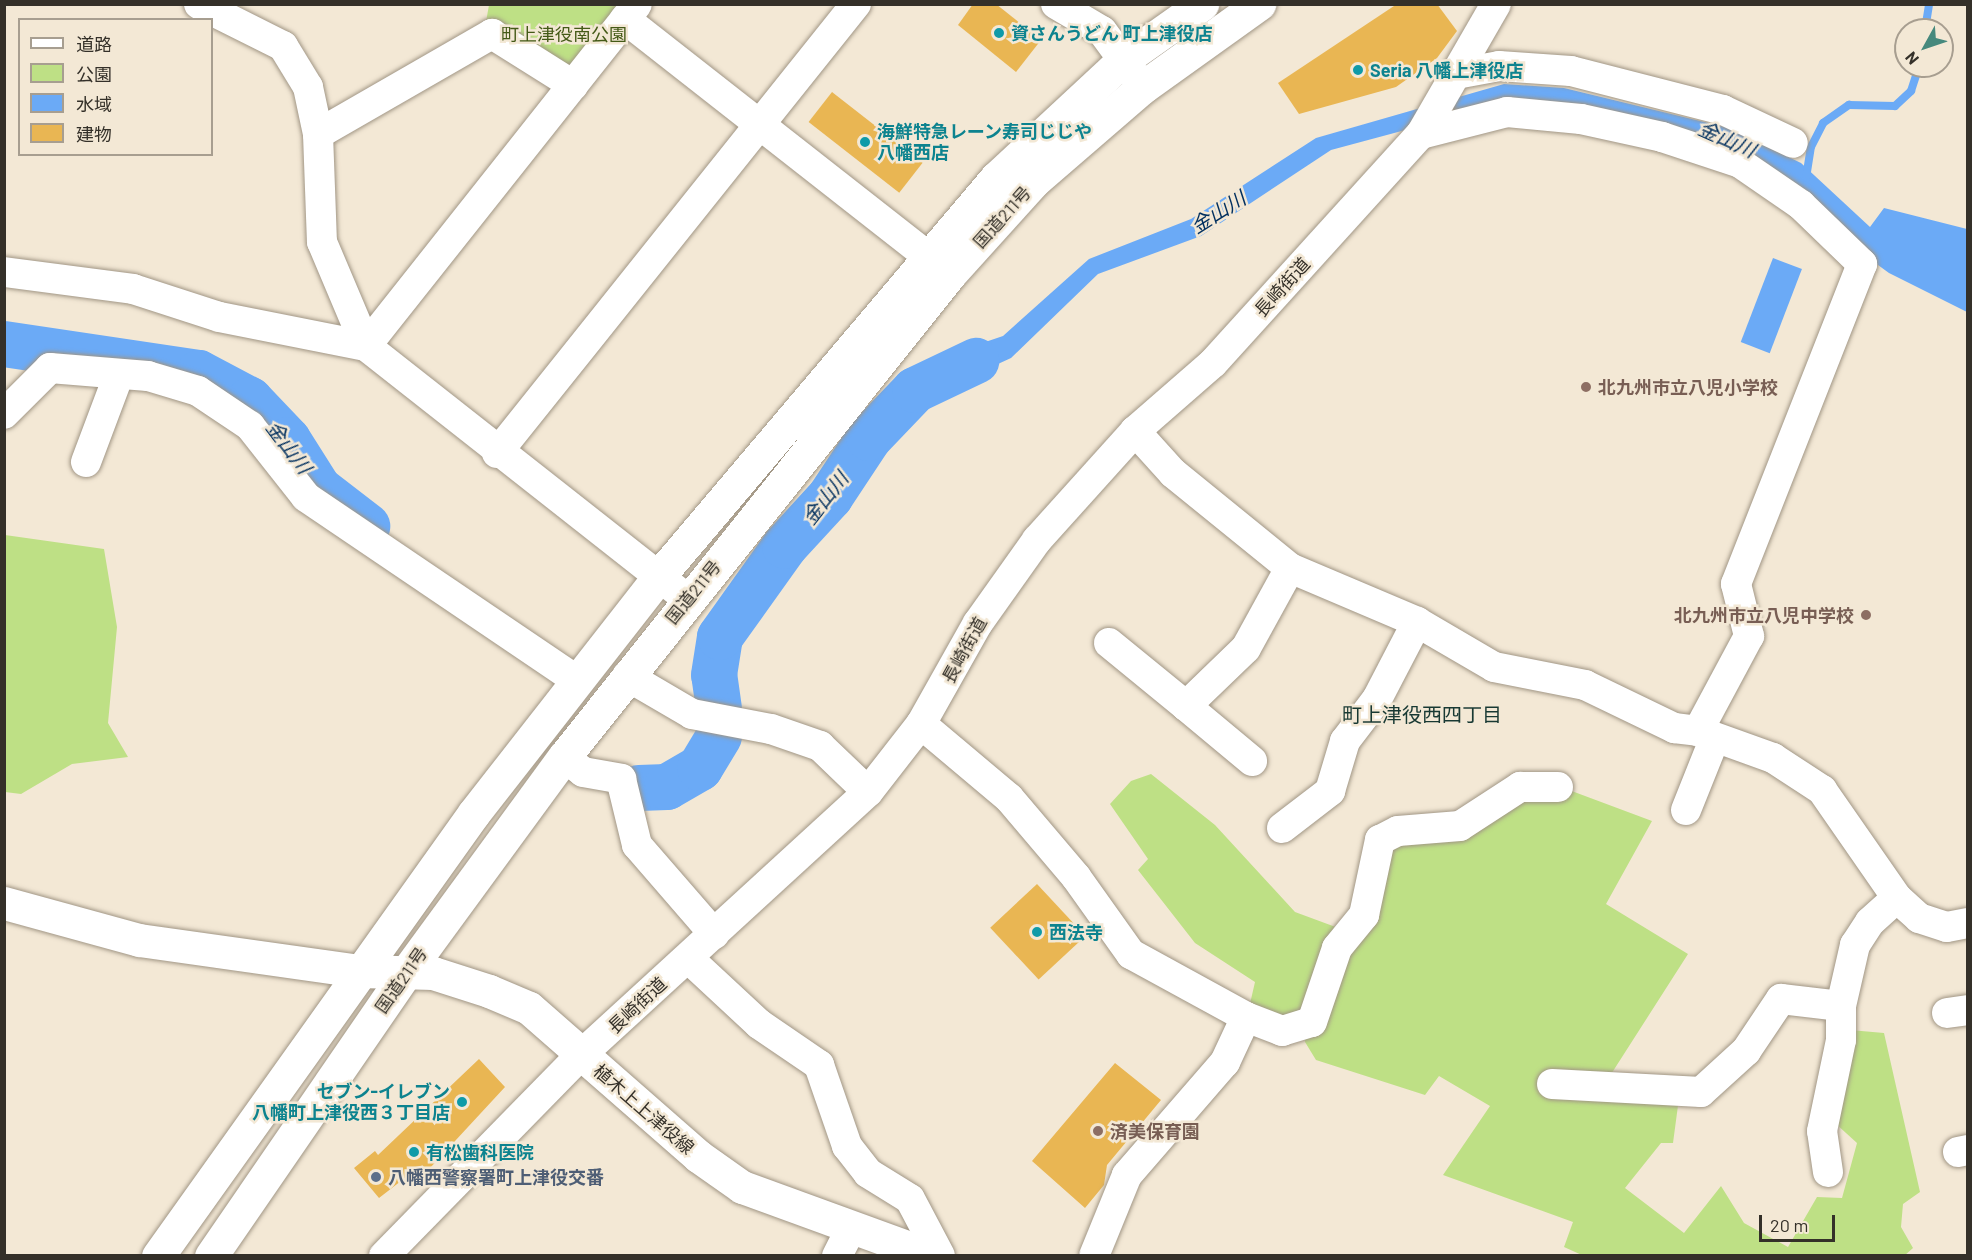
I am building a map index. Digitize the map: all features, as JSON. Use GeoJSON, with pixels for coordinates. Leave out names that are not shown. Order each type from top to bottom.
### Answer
{"type":"FeatureCollection","features":[{"type":"Feature","properties":{"kind":"main road","name":"国道211号"},"geometry":{"type":"LineString","coordinates":[[158,1256],[360,971],[576,679],[659,576],[928,257],[1034,139],[1123,60],[1202,4]]}},
{"type":"Feature","properties":{"kind":"main road","name":"国道211号"},"geometry":{"type":"LineString","coordinates":[[211,1256],[405,974],[564,757],[687,599],[950,274],[1034,181],[1143,87],[1259,4]]}},
{"type":"Feature","properties":{"kind":"main road","name":"植木上上津役線"},"geometry":{"type":"LineString","coordinates":[[4,903],[139,940],[360,971],[433,973],[529,1008],[698,1156],[742,1187],[844,1243],[932,1256]]}},
{"type":"Feature","properties":{"kind":"street"},"geometry":{"type":"LineString","coordinates":[[199,4],[283,46],[308,87],[318,134],[322,242],[366,346],[497,453],[687,599]]}},
{"type":"Feature","properties":{"kind":"street"},"geometry":{"type":"LineString","coordinates":[[497,453],[856,4]]}},
{"type":"Feature","properties":{"kind":"street"},"geometry":{"type":"LineString","coordinates":[[1056,4],[1102,31],[1143,87]]}},
{"type":"Feature","properties":{"kind":"street","name":"長崎街道"},"geometry":{"type":"LineString","coordinates":[[384,1256],[582,1054],[868,792],[921,724],[1005,580],[1086,482],[1135,431],[1213,363],[1421,134],[1496,4]]}},
{"type":"Feature","properties":{"kind":"street"},"geometry":{"type":"LineString","coordinates":[[366,346],[631,12],[760,122],[928,257]]}},
{"type":"Feature","properties":{"kind":"street"},"geometry":{"type":"LineString","coordinates":[[318,134],[492,34],[573,85]]}},
{"type":"Feature","properties":{"kind":"street"},"geometry":{"type":"LineString","coordinates":[[1456,74],[1499,66],[1571,71],[1723,110],[1793,143]]}},
{"type":"Feature","properties":{"kind":"street"},"geometry":{"type":"LineString","coordinates":[[1421,134],[1507,112],[1581,119],[1662,136],[1740,163],[1801,205],[1862,264],[1736,584],[1749,636],[1706,736],[1686,810]]}},
{"type":"Feature","properties":{"kind":"street"},"geometry":{"type":"LineString","coordinates":[[4,272],[133,289],[219,317],[366,346]]}},
{"type":"Feature","properties":{"kind":"street"},"geometry":{"type":"LineString","coordinates":[[4,414],[50,368],[148,376],[207,397],[249,426],[306,497],[576,679]]}},
{"type":"Feature","properties":{"kind":"street"},"geometry":{"type":"LineString","coordinates":[[86,462],[119,374]]}},
{"type":"Feature","properties":{"kind":"street"},"geometry":{"type":"LineString","coordinates":[[1135,431],[1173,473],[1290,568],[1417,622],[1494,667],[1585,685],[1674,729],[1706,736],[1773,758],[1822,790],[1897,898],[1919,918],[1947,927],[1968,923]]}},
{"type":"Feature","properties":{"kind":"street"},"geometry":{"type":"LineString","coordinates":[[1186,706],[1246,648],[1290,568]]}},
{"type":"Feature","properties":{"kind":"street"},"geometry":{"type":"LineString","coordinates":[[1282,828],[1330,791],[1345,741],[1377,699],[1417,622]]}},
{"type":"Feature","properties":{"kind":"street"},"geometry":{"type":"LineString","coordinates":[[1109,644],[1252,761]]}},
{"type":"Feature","properties":{"kind":"street"},"geometry":{"type":"LineString","coordinates":[[627,676],[692,714],[771,729],[820,746],[868,792]]}},
{"type":"Feature","properties":{"kind":"street"},"geometry":{"type":"LineString","coordinates":[[921,724],[1009,798],[1076,877],[1131,954],[1246,1017],[1282,1031],[1312,1022],[1337,948],[1364,915],[1380,840],[1398,831],[1460,826],[1520,787],[1558,787]]}},
{"type":"Feature","properties":{"kind":"street"},"geometry":{"type":"LineString","coordinates":[[564,757],[583,772],[621,779],[637,845],[714,934]]}},
{"type":"Feature","properties":{"kind":"street"},"geometry":{"type":"LineString","coordinates":[[1828,1172],[1822,1131],[1841,1041],[1841,1006],[1855,945],[1870,922],[1897,898]]}},
{"type":"Feature","properties":{"kind":"street"},"geometry":{"type":"LineString","coordinates":[[688,958],[759,1024],[819,1065],[847,1146],[868,1173],[910,1199],[940,1256]]}},
{"type":"Feature","properties":{"kind":"street"},"geometry":{"type":"LineString","coordinates":[[1552,1084],[1701,1092],[1746,1051],[1781,999],[1841,1006]]}},
{"type":"Feature","properties":{"kind":"street"},"geometry":{"type":"LineString","coordinates":[[1094,1256],[1127,1175],[1225,1062],[1246,1017]]}},
{"type":"Feature","properties":{"kind":"green space","name":"町上津役南公園"},"geometry":{"type":"Polygon","coordinates":[[[489,5],[625,5],[571,73],[486,22],[489,5]]]}},
{"type":"Feature","properties":{"kind":"green space"},"geometry":{"type":"Polygon","coordinates":[[[5,535],[104,549],[117,627],[108,723],[128,757],[72,764],[21,794],[5,792],[5,535]]]}},
{"type":"Feature","properties":{"kind":"green space"},"geometry":{"type":"Polygon","coordinates":[[[1151,774],[1215,825],[1295,912],[1341,929],[1385,846],[1523,795],[1569,790],[1652,821],[1606,904],[1688,954],[1599,1093],[1679,1098],[1673,1143],[1661,1143],[1625,1188],[1684,1233],[1721,1186],[1744,1223],[1788,1247],[1817,1197],[1842,1198],[1857,1143],[1835,1123],[1850,1030],[1884,1033],[1920,1192],[1903,1204],[1901,1227],[1913,1248],[1904,1256],[1584,1256],[1564,1247],[1573,1222],[1443,1175],[1490,1106],[1439,1076],[1425,1095],[1316,1060],[1305,1042],[1300,1013],[1276,1019],[1249,1008],[1255,982],[1195,943],[1138,870],[1148,859],[1110,804],[1131,781],[1151,774]]]}},
{"type":"Feature","properties":{"kind":"water"},"geometry":{"type":"Polygon","coordinates":[[[1504,84],[1564,88],[1725,127],[1801,163],[1870,227],[1884,208],[1967,229],[1967,312],[1889,273],[1706,140],[1450,118],[1331,150],[1201,236],[1098,274],[1011,358],[913,403],[932,360],[1003,336],[1089,259],[1191,219],[1316,138],[1504,84]]]}},
{"type":"Feature","properties":{"kind":"water"},"geometry":{"type":"Polygon","coordinates":[[[1773,258],[1802,269],[1770,353],[1741,342],[1773,258]]]}},
{"type":"Feature","properties":{"kind":"building","name":"資さんうどん 町上津役店"},"geometry":{"type":"Polygon","coordinates":[[[973,4],[996,4],[1041,40],[1016,72],[958,25],[973,4]]]}},
{"type":"Feature","properties":{"kind":"building","name":"Seria 八幡上津役店"},"geometry":{"type":"Polygon","coordinates":[[[1397,4],[1437,4],[1457,31],[1437,58],[1396,87],[1299,114],[1278,83],[1397,4]]]}},
{"type":"Feature","properties":{"kind":"building","name":"海鮮特急レーン寿司じじや 八幡西店"},"geometry":{"type":"Polygon","coordinates":[[[832,92],[923,163],[899,193],[809,122],[832,92]]]}},
{"type":"Feature","properties":{"kind":"building","name":"西法寺"},"geometry":{"type":"Polygon","coordinates":[[[1037,884],[1085,936],[1039,980],[990,928],[1037,884]]]}},
{"type":"Feature","properties":{"kind":"building"},"geometry":{"type":"Polygon","coordinates":[[[479,1059],[505,1087],[418,1181],[410,1174],[379,1198],[354,1168],[375,1151],[378,1155],[479,1059]]]}},
{"type":"Feature","properties":{"kind":"building","name":"済美保育園"},"geometry":{"type":"Polygon","coordinates":[[[1115,1063],[1161,1100],[1107,1165],[1104,1185],[1085,1208],[1032,1161],[1115,1063]]]}},
{"type":"Feature","properties":{"kind":"waterway"},"geometry":{"type":"LineString","coordinates":[[1927,18],[1929,4]]}},
{"type":"Feature","properties":{"kind":"waterway"},"geometry":{"type":"LineString","coordinates":[[1806,178],[1811,147],[1823,123],[1849,105],[1895,106],[1911,91],[1915,78]]}},
{"type":"Feature","properties":{"kind":"waterway","name":"金山川"},"geometry":{"type":"LineString","coordinates":[[4,344],[199,373],[250,400],[288,440],[319,489],[367,526]]}},
{"type":"Feature","properties":{"kind":"waterway","name":"金山川"},"geometry":{"type":"LineString","coordinates":[[719,709],[714,675],[720,637],[785,546],[830,497],[869,438],[915,390],[976,361]]}},
{"type":"Feature","properties":{"kind":"waterway","name":"金山川"},"geometry":{"type":"LineString","coordinates":[[639,788],[667,787],[700,768],[719,736]]}},
{"type":"Feature","properties":{"kind":"place","name":"資さんうどん 町上津役店"},"geometry":{"type":"Point","coordinates":[999,33]}},
{"type":"Feature","properties":{"kind":"place","name":"Seria 八幡上津役店"},"geometry":{"type":"Point","coordinates":[1358,70]}},
{"type":"Feature","properties":{"kind":"place","name":"海鮮特急レーン寿司じじや 八幡西店"},"geometry":{"type":"Point","coordinates":[865,142]}},
{"type":"Feature","properties":{"kind":"place","name":"北九州市立八児小学校"},"geometry":{"type":"Point","coordinates":[1586,387]}},
{"type":"Feature","properties":{"kind":"place","name":"北九州市立八児中学校"},"geometry":{"type":"Point","coordinates":[1866,615]}},
{"type":"Feature","properties":{"kind":"place","name":"西法寺"},"geometry":{"type":"Point","coordinates":[1037,932]}},
{"type":"Feature","properties":{"kind":"place","name":"セブン-イレブン 八幡町上津役西３丁目店"},"geometry":{"type":"Point","coordinates":[462,1102]}},
{"type":"Feature","properties":{"kind":"place","name":"済美保育園"},"geometry":{"type":"Point","coordinates":[1098,1131]}},
{"type":"Feature","properties":{"kind":"place","name":"有松歯科医院"},"geometry":{"type":"Point","coordinates":[414,1152]}},
{"type":"Feature","properties":{"kind":"place","name":"八幡西警察署町上津役交番"},"geometry":{"type":"Point","coordinates":[376,1177]}},
{"type":"Feature","properties":{"kind":"district","name":"町上津役西四丁目"},"geometry":{"type":"Point","coordinates":[1422,714]}}]}
